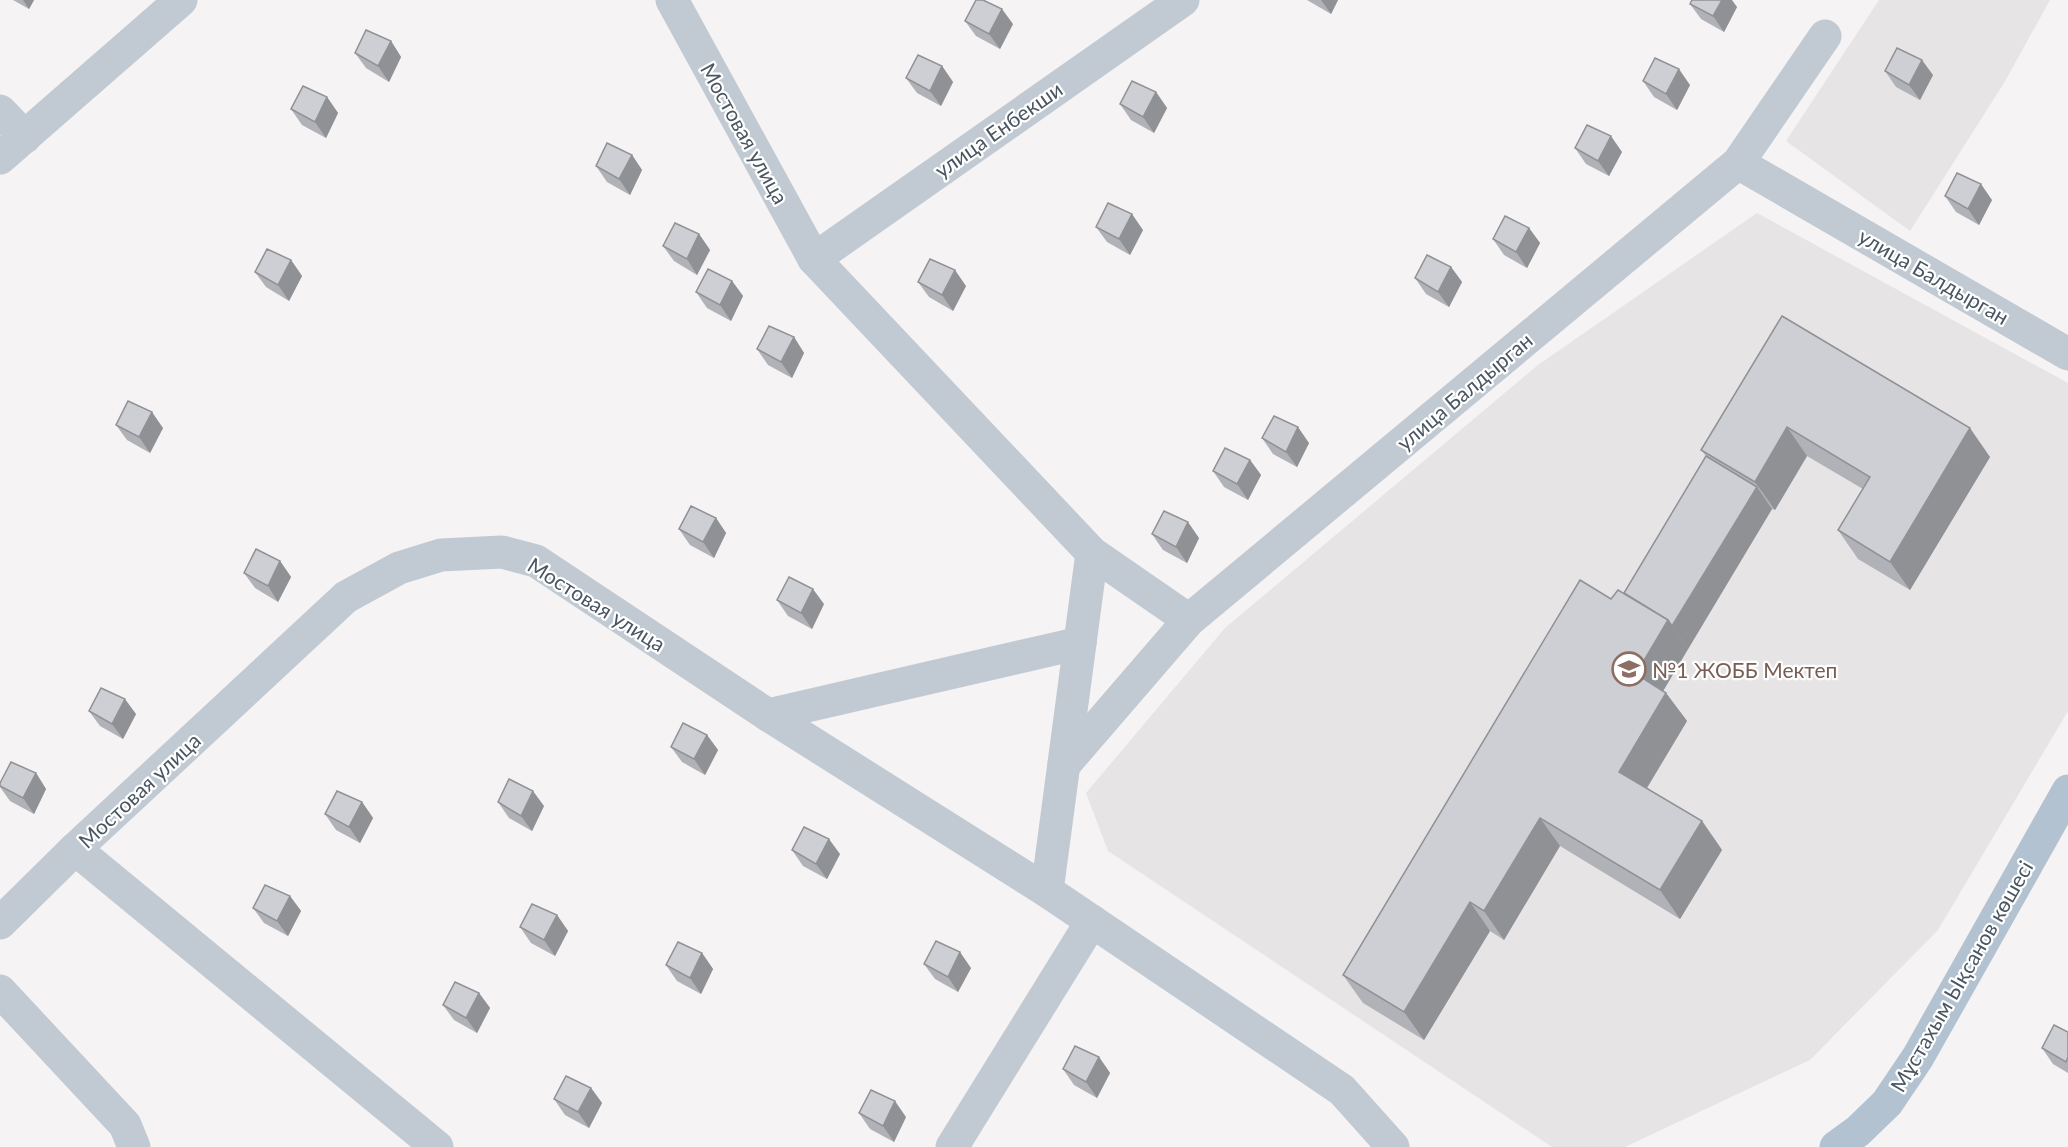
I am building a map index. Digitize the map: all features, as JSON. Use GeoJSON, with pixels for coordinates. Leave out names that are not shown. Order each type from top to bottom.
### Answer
{"type":"FeatureCollection","features":[{"type":"Feature","properties":{"kind":"main road","name":"Мұстахым Ықсанов көшесі"},"geometry":{"type":"LineString","coordinates":[[1836,1147],[1858,1131],[1887,1103],[1918,1057],[2068,791]]}},
{"type":"Feature","properties":{"kind":"street"},"geometry":{"type":"LineString","coordinates":[[0,158],[181,0]]}},
{"type":"Feature","properties":{"kind":"street","name":"Мостовая улица"},"geometry":{"type":"LineString","coordinates":[[672,0],[814,259],[1092,553],[1189,620]]}},
{"type":"Feature","properties":{"kind":"street","name":"улица Енбекши"},"geometry":{"type":"LineString","coordinates":[[814,259],[1183,0]]}},
{"type":"Feature","properties":{"kind":"street","name":"улица Балдырган"},"geometry":{"type":"LineString","coordinates":[[1064,765],[1189,620],[1738,163],[1825,36]]}},
{"type":"Feature","properties":{"kind":"street"},"geometry":{"type":"LineString","coordinates":[[0,111],[25,136]]}},
{"type":"Feature","properties":{"kind":"street","name":"улица Балдырган"},"geometry":{"type":"LineString","coordinates":[[1738,163],[2068,354]]}},
{"type":"Feature","properties":{"kind":"street","name":"Мостовая улица"},"geometry":{"type":"LineString","coordinates":[[0,923],[75,849],[346,597],[399,568],[441,555],[502,552],[536,561],[768,714],[1092,921],[1342,1090],[1392,1147]]}},
{"type":"Feature","properties":{"kind":"street"},"geometry":{"type":"LineString","coordinates":[[1047,891],[1092,553]]}},
{"type":"Feature","properties":{"kind":"street"},"geometry":{"type":"LineString","coordinates":[[768,714],[1080,643]]}},
{"type":"Feature","properties":{"kind":"street"},"geometry":{"type":"LineString","coordinates":[[75,849],[437,1147]]}},
{"type":"Feature","properties":{"kind":"street"},"geometry":{"type":"LineString","coordinates":[[952,1147],[1092,921]]}},
{"type":"Feature","properties":{"kind":"street"},"geometry":{"type":"LineString","coordinates":[[0,991],[125,1125],[134,1147]]}},
{"type":"Feature","properties":{"kind":"shaded area"},"geometry":{"type":"Polygon","coordinates":[[[1879,0],[2050,0],[2004,83],[1910,231],[1786,141],[1879,0]]]}},
{"type":"Feature","properties":{"kind":"shaded area","name":"№1 ЖОББ Мектеп"},"geometry":{"type":"Polygon","coordinates":[[[1757,213],[2068,383],[2068,711],[1938,930],[1810,1060],[1625,1147],[1552,1147],[1108,851],[1086,793],[1225,628],[1538,365],[1757,213]]]}},
{"type":"Feature","properties":{"kind":"building"},"geometry":{"type":"Polygon","coordinates":[[[976,0],[983,0],[1002,9],[989,34],[965,21],[976,0]]]}},
{"type":"Feature","properties":{"kind":"building"},"geometry":{"type":"Polygon","coordinates":[[[1692,0],[1722,0],[1713,16],[1690,4],[1692,0]]]}},
{"type":"Feature","properties":{"kind":"building"},"geometry":{"type":"Polygon","coordinates":[[[366,30],[391,41],[378,66],[355,53],[366,30]]]}},
{"type":"Feature","properties":{"kind":"building"},"geometry":{"type":"Polygon","coordinates":[[[1897,48],[1922,60],[1909,85],[1885,71],[1897,48]]]}},
{"type":"Feature","properties":{"kind":"building"},"geometry":{"type":"Polygon","coordinates":[[[918,55],[942,66],[930,91],[906,78],[918,55]]]}},
{"type":"Feature","properties":{"kind":"building"},"geometry":{"type":"Polygon","coordinates":[[[1655,58],[1679,69],[1666,94],[1643,81],[1655,58]]]}},
{"type":"Feature","properties":{"kind":"building"},"geometry":{"type":"Polygon","coordinates":[[[1132,81],[1156,92],[1143,117],[1120,104],[1132,81]]]}},
{"type":"Feature","properties":{"kind":"building"},"geometry":{"type":"Polygon","coordinates":[[[303,86],[327,97],[315,122],[291,109],[303,86]]]}},
{"type":"Feature","properties":{"kind":"building"},"geometry":{"type":"Polygon","coordinates":[[[1587,125],[1611,136],[1598,161],[1575,148],[1587,125]]]}},
{"type":"Feature","properties":{"kind":"building"},"geometry":{"type":"Polygon","coordinates":[[[607,143],[632,155],[619,179],[596,166],[607,143]]]}},
{"type":"Feature","properties":{"kind":"building"},"geometry":{"type":"Polygon","coordinates":[[[1957,173],[1981,184],[1968,209],[1945,196],[1957,173]]]}},
{"type":"Feature","properties":{"kind":"building"},"geometry":{"type":"Polygon","coordinates":[[[1108,203],[1132,214],[1119,239],[1096,227],[1108,203]]]}},
{"type":"Feature","properties":{"kind":"building"},"geometry":{"type":"Polygon","coordinates":[[[1505,216],[1529,228],[1516,252],[1493,239],[1505,216]]]}},
{"type":"Feature","properties":{"kind":"building"},"geometry":{"type":"Polygon","coordinates":[[[675,223],[699,234],[687,259],[663,246],[675,223]]]}},
{"type":"Feature","properties":{"kind":"building"},"geometry":{"type":"Polygon","coordinates":[[[267,249],[291,260],[278,285],[255,272],[267,249]]]}},
{"type":"Feature","properties":{"kind":"building"},"geometry":{"type":"Polygon","coordinates":[[[1427,255],[1451,267],[1438,292],[1415,278],[1427,255]]]}},
{"type":"Feature","properties":{"kind":"building"},"geometry":{"type":"Polygon","coordinates":[[[930,259],[955,270],[942,295],[918,282],[930,259]]]}},
{"type":"Feature","properties":{"kind":"building"},"geometry":{"type":"Polygon","coordinates":[[[708,269],[732,281],[720,305],[696,292],[708,269]]]}},
{"type":"Feature","properties":{"kind":"building"},"geometry":{"type":"Polygon","coordinates":[[[1782,316],[1970,428],[1890,562],[1838,530],[1870,477],[1787,427],[1755,482],[1701,450],[1782,316]]]}},
{"type":"Feature","properties":{"kind":"building"},"geometry":{"type":"Polygon","coordinates":[[[769,326],[794,337],[781,362],[757,349],[769,326]]]}},
{"type":"Feature","properties":{"kind":"building"},"geometry":{"type":"Polygon","coordinates":[[[128,401],[152,412],[139,437],[116,425],[128,401]]]}},
{"type":"Feature","properties":{"kind":"building"},"geometry":{"type":"Polygon","coordinates":[[[1274,416],[1298,427],[1286,452],[1262,438],[1274,416]]]}},
{"type":"Feature","properties":{"kind":"building"},"geometry":{"type":"Polygon","coordinates":[[[1225,448],[1250,460],[1237,484],[1213,471],[1225,448]]]}},
{"type":"Feature","properties":{"kind":"building"},"geometry":{"type":"Polygon","coordinates":[[[1706,456],[1757,487],[1672,626],[1668,620],[1624,593],[1706,456]]]}},
{"type":"Feature","properties":{"kind":"building"},"geometry":{"type":"Polygon","coordinates":[[[691,506],[716,518],[703,542],[679,529],[691,506]]]}},
{"type":"Feature","properties":{"kind":"building"},"geometry":{"type":"Polygon","coordinates":[[[1164,511],[1188,522],[1176,547],[1152,534],[1164,511]]]}},
{"type":"Feature","properties":{"kind":"building"},"geometry":{"type":"Polygon","coordinates":[[[256,549],[280,561],[268,586],[244,573],[256,549]]]}},
{"type":"Feature","properties":{"kind":"building"},"geometry":{"type":"Polygon","coordinates":[[[789,577],[813,589],[801,613],[777,600],[789,577]]]}},
{"type":"Feature","properties":{"kind":"building"},"geometry":{"type":"Polygon","coordinates":[[[1580,580],[1611,599],[1618,590],[1668,620],[1636,674],[1666,693],[1619,772],[1702,821],[1660,890],[1540,818],[1484,911],[1470,902],[1404,1012],[1343,975],[1580,580]]]}},
{"type":"Feature","properties":{"kind":"building"},"geometry":{"type":"Polygon","coordinates":[[[101,688],[125,699],[112,724],[89,711],[101,688]]]}},
{"type":"Feature","properties":{"kind":"building"},"geometry":{"type":"Polygon","coordinates":[[[683,723],[707,735],[694,759],[671,747],[683,723]]]}},
{"type":"Feature","properties":{"kind":"building"},"geometry":{"type":"Polygon","coordinates":[[[11,762],[36,773],[23,798],[0,786],[11,762]]]}},
{"type":"Feature","properties":{"kind":"building"},"geometry":{"type":"Polygon","coordinates":[[[509,779],[533,791],[521,816],[498,802],[509,779]]]}},
{"type":"Feature","properties":{"kind":"building"},"geometry":{"type":"Polygon","coordinates":[[[337,791],[362,802],[349,827],[325,814],[337,791]]]}},
{"type":"Feature","properties":{"kind":"building"},"geometry":{"type":"Polygon","coordinates":[[[804,827],[829,839],[816,864],[792,850],[804,827]]]}},
{"type":"Feature","properties":{"kind":"building"},"geometry":{"type":"Polygon","coordinates":[[[265,885],[290,896],[277,921],[253,908],[265,885]]]}},
{"type":"Feature","properties":{"kind":"building"},"geometry":{"type":"Polygon","coordinates":[[[532,904],[557,915],[544,940],[520,927],[532,904]]]}},
{"type":"Feature","properties":{"kind":"building"},"geometry":{"type":"Polygon","coordinates":[[[936,941],[960,952],[948,977],[924,964],[936,941]]]}},
{"type":"Feature","properties":{"kind":"building"},"geometry":{"type":"Polygon","coordinates":[[[678,942],[702,953],[690,978],[666,965],[678,942]]]}},
{"type":"Feature","properties":{"kind":"building"},"geometry":{"type":"Polygon","coordinates":[[[455,982],[479,993],[466,1018],[443,1005],[455,982]]]}},
{"type":"Feature","properties":{"kind":"building"},"geometry":{"type":"Polygon","coordinates":[[[2054,1025],[2068,1032],[2066,1062],[2042,1048],[2054,1025]]]}},
{"type":"Feature","properties":{"kind":"building"},"geometry":{"type":"Polygon","coordinates":[[[1075,1046],[1099,1057],[1086,1082],[1063,1069],[1075,1046]]]}},
{"type":"Feature","properties":{"kind":"building"},"geometry":{"type":"Polygon","coordinates":[[[566,1076],[591,1088],[578,1112],[554,1099],[566,1076]]]}},
{"type":"Feature","properties":{"kind":"building"},"geometry":{"type":"Polygon","coordinates":[[[871,1090],[895,1101],[883,1126],[859,1113],[871,1090]]]}},
{"type":"Feature","properties":{"kind":"place","name":"№1 ЖОББ Мектеп"},"geometry":{"type":"Point","coordinates":[1629,669]}}]}
